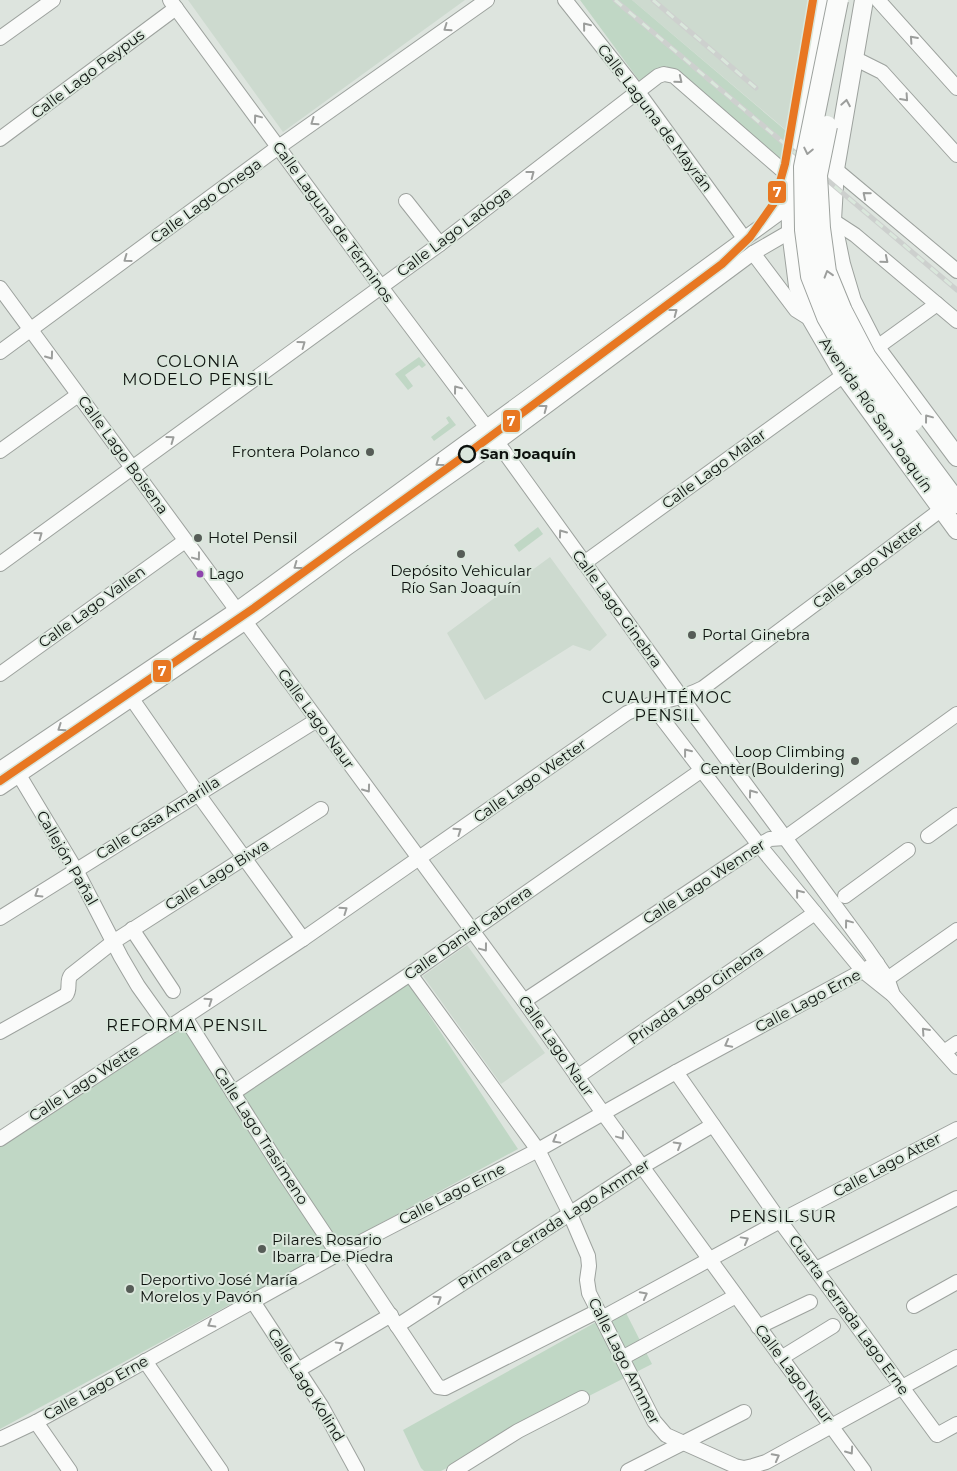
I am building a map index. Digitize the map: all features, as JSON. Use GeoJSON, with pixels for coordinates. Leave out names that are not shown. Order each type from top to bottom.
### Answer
{"type":"FeatureCollection","features":[{"type":"Feature","properties":{"kind":"highway","name":"Avenida Río San Joaquín"},"geometry":{"type":"LineString","coordinates":[[838,0],[804,167],[805,230],[812,276],[827,317],[855,366],[957,481]]}},
{"type":"Feature","properties":{"kind":"highway","name":"Avenida Río San Joaquín"},"geometry":{"type":"LineString","coordinates":[[851,0],[818,175],[821,237],[826,272],[842,311],[866,357],[907,425],[949,506]]}},
{"type":"Feature","properties":{"kind":"main road"},"geometry":{"type":"LineString","coordinates":[[864,0],[835,168],[832,220],[841,264],[852,301],[876,348],[957,457]]}},
{"type":"Feature","properties":{"kind":"main road"},"geometry":{"type":"LineString","coordinates":[[823,9],[831,26],[843,29],[860,28]]}},
{"type":"Feature","properties":{"kind":"main road","name":"Avenida Río San Joaquín"},"geometry":{"type":"LineString","coordinates":[[823,9],[794,140],[790,177],[789,206],[798,286],[812,320],[844,375],[949,506],[957,530]]}},
{"type":"Feature","properties":{"kind":"main road"},"geometry":{"type":"LineString","coordinates":[[813,57],[823,53],[840,54],[854,58]]}},
{"type":"Feature","properties":{"kind":"main road"},"geometry":{"type":"LineString","coordinates":[[812,320],[852,301]]}},
{"type":"Feature","properties":{"kind":"street"},"geometry":{"type":"LineString","coordinates":[[0,38],[54,0]]}},
{"type":"Feature","properties":{"kind":"street","name":"Calle Lago Onega"},"geometry":{"type":"LineString","coordinates":[[0,352],[278,147],[487,0]]}},
{"type":"Feature","properties":{"kind":"street","name":"Calle Laguna de Mayrán"},"geometry":{"type":"LineString","coordinates":[[565,0],[638,92],[744,238]]}},
{"type":"Feature","properties":{"kind":"street"},"geometry":{"type":"LineString","coordinates":[[878,0],[957,88]]}},
{"type":"Feature","properties":{"kind":"street","name":"Calle Laguna de Términos"},"geometry":{"type":"LineString","coordinates":[[173,4],[498,443]]}},
{"type":"Feature","properties":{"kind":"street","name":"Calle Lago Peypus"},"geometry":{"type":"LineString","coordinates":[[0,139],[173,4]]}},
{"type":"Feature","properties":{"kind":"street"},"geometry":{"type":"LineString","coordinates":[[854,58],[882,72],[957,155]]}},
{"type":"Feature","properties":{"kind":"street","name":"Calle Lago Ladoga"},"geometry":{"type":"LineString","coordinates":[[0,564],[440,244],[658,76],[664,74],[674,76],[790,177]]}},
{"type":"Feature","properties":{"kind":"street"},"geometry":{"type":"LineString","coordinates":[[835,168],[957,271]]}},
{"type":"Feature","properties":{"kind":"street"},"geometry":{"type":"LineString","coordinates":[[406,201],[440,244]]}},
{"type":"Feature","properties":{"kind":"street"},"geometry":{"type":"LineString","coordinates":[[0,769],[236,610],[789,206]]}},
{"type":"Feature","properties":{"kind":"street"},"geometry":{"type":"LineString","coordinates":[[0,788],[246,622],[347,548],[498,443],[753,253],[791,230],[832,220],[855,235],[957,321]]}},
{"type":"Feature","properties":{"kind":"street"},"geometry":{"type":"LineString","coordinates":[[753,253],[796,310],[812,320]]}},
{"type":"Feature","properties":{"kind":"street","name":"Calle Lago Bolsena"},"geometry":{"type":"LineString","coordinates":[[0,288],[246,622]]}},
{"type":"Feature","properties":{"kind":"street"},"geometry":{"type":"LineString","coordinates":[[876,348],[937,304]]}},
{"type":"Feature","properties":{"kind":"street","name":"Calle Lago Malar"},"geometry":{"type":"LineString","coordinates":[[584,563],[844,375]]}},
{"type":"Feature","properties":{"kind":"street"},"geometry":{"type":"LineString","coordinates":[[0,451],[78,395]]}},
{"type":"Feature","properties":{"kind":"street","name":"Calle Lago Ginebra"},"geometry":{"type":"LineString","coordinates":[[498,443],[877,963],[883,981],[893,995],[957,1066]]}},
{"type":"Feature","properties":{"kind":"street","name":"Calle Lago Wetter"},"geometry":{"type":"LineString","coordinates":[[168,1028],[303,939],[627,713],[651,704],[682,698],[703,688],[949,506]]}},
{"type":"Feature","properties":{"kind":"street","name":"Calle Lago Vallen"},"geometry":{"type":"LineString","coordinates":[[0,674],[185,541]]}},
{"type":"Feature","properties":{"kind":"street","name":"Calle Lago Naur"},"geometry":{"type":"LineString","coordinates":[[246,622],[524,1001],[603,1113],[864,1471]]}},
{"type":"Feature","properties":{"kind":"street"},"geometry":{"type":"LineString","coordinates":[[132,700],[243,858],[303,939]]}},
{"type":"Feature","properties":{"kind":"street","name":"Calle Lago Ginebra"},"geometry":{"type":"LineString","coordinates":[[651,704],[759,845],[863,971],[883,981]]}},
{"type":"Feature","properties":{"kind":"street","name":"Calle Lago Wenner"},"geometry":{"type":"LineString","coordinates":[[524,1001],[759,845],[770,839],[785,838],[957,714]]}},
{"type":"Feature","properties":{"kind":"street","name":"Calle Casa Amarilla"},"geometry":{"type":"LineString","coordinates":[[0,918],[317,720]]}},
{"type":"Feature","properties":{"kind":"street","name":"Calle Daniel Cabrera"},"geometry":{"type":"LineString","coordinates":[[233,1093],[410,974],[702,770]]}},
{"type":"Feature","properties":{"kind":"street","name":"Callejón Pañal"},"geometry":{"type":"LineString","coordinates":[[19,775],[76,870],[113,942]]}},
{"type":"Feature","properties":{"kind":"street","name":"Calle Lago Biwa"},"geometry":{"type":"LineString","coordinates":[[0,1032],[66,995],[71,975],[113,942],[321,809]]}},
{"type":"Feature","properties":{"kind":"street"},"geometry":{"type":"LineString","coordinates":[[928,836],[957,816]]}},
{"type":"Feature","properties":{"kind":"street"},"geometry":{"type":"LineString","coordinates":[[845,896],[908,850]]}},
{"type":"Feature","properties":{"kind":"street","name":"Privada Lago Ginebra"},"geometry":{"type":"LineString","coordinates":[[577,1077],[815,913]]}},
{"type":"Feature","properties":{"kind":"street"},"geometry":{"type":"LineString","coordinates":[[132,929],[174,991]]}},
{"type":"Feature","properties":{"kind":"street"},"geometry":{"type":"LineString","coordinates":[[883,981],[957,930]]}},
{"type":"Feature","properties":{"kind":"street"},"geometry":{"type":"LineString","coordinates":[[113,942],[138,986],[168,1028]]}},
{"type":"Feature","properties":{"kind":"street","name":"Calle Lago Erne"},"geometry":{"type":"LineString","coordinates":[[0,1439],[36,1422],[252,1300],[538,1150],[676,1072],[877,963]]}},
{"type":"Feature","properties":{"kind":"street","name":"Calle Lago Ammer"},"geometry":{"type":"LineString","coordinates":[[410,974],[538,1150],[570,1214],[589,1261],[587,1287],[659,1429],[666,1435],[735,1466],[744,1468],[753,1466],[766,1462],[957,1357]]}},
{"type":"Feature","properties":{"kind":"street","name":"Calle Lago Trasimeno"},"geometry":{"type":"LineString","coordinates":[[185,1017],[233,1093],[342,1252],[394,1320],[438,1387],[441,1388]]}},
{"type":"Feature","properties":{"kind":"street","name":"Calle Lago Wette"},"geometry":{"type":"LineString","coordinates":[[0,1139],[168,1028]]}},
{"type":"Feature","properties":{"kind":"street"},"geometry":{"type":"LineString","coordinates":[[944,1052],[957,1043]]}},
{"type":"Feature","properties":{"kind":"street","name":"Cuarta Cerrada Lago Erne"},"geometry":{"type":"LineString","coordinates":[[676,1072],[780,1221],[937,1435],[957,1424]]}},
{"type":"Feature","properties":{"kind":"street","name":"Primera Cerrada Lago Ammer"},"geometry":{"type":"LineString","coordinates":[[298,1370],[394,1320],[570,1214],[643,1166],[713,1125]]}},
{"type":"Feature","properties":{"kind":"street","name":"Calle Lago Atter"},"geometry":{"type":"LineString","coordinates":[[441,1388],[445,1388],[711,1260],[780,1221],[957,1129]]}},
{"type":"Feature","properties":{"kind":"street"},"geometry":{"type":"LineString","coordinates":[[816,1269],[957,1198]]}},
{"type":"Feature","properties":{"kind":"street"},"geometry":{"type":"LineString","coordinates":[[914,1306],[957,1282]]}},
{"type":"Feature","properties":{"kind":"street"},"geometry":{"type":"LineString","coordinates":[[622,1358],[736,1296]]}},
{"type":"Feature","properties":{"kind":"street","name":"Calle Lago Kolind"},"geometry":{"type":"LineString","coordinates":[[252,1300],[322,1407],[357,1471]]}},
{"type":"Feature","properties":{"kind":"street"},"geometry":{"type":"LineString","coordinates":[[758,1327],[810,1302]]}},
{"type":"Feature","properties":{"kind":"street"},"geometry":{"type":"LineString","coordinates":[[781,1358],[834,1326]]}},
{"type":"Feature","properties":{"kind":"street"},"geometry":{"type":"LineString","coordinates":[[145,1361],[221,1471]]}},
{"type":"Feature","properties":{"kind":"street"},"geometry":{"type":"LineString","coordinates":[[454,1471],[518,1431],[582,1398]]}},
{"type":"Feature","properties":{"kind":"street"},"geometry":{"type":"LineString","coordinates":[[628,1471],[744,1412]]}},
{"type":"Feature","properties":{"kind":"street"},"geometry":{"type":"LineString","coordinates":[[36,1422],[70,1471]]}},
{"type":"Feature","properties":{"kind":"shaded area"},"geometry":{"type":"Polygon","coordinates":[[[188,0],[465,0],[283,132],[188,0]]]}},
{"type":"Feature","properties":{"kind":"shaded area"},"geometry":{"type":"Polygon","coordinates":[[[632,0],[810,0],[787,131],[632,0]]]}},
{"type":"Feature","properties":{"kind":"shaded area"},"geometry":{"type":"Polygon","coordinates":[[[550,557],[607,635],[590,651],[573,645],[485,700],[447,633],[550,557]]]}},
{"type":"Feature","properties":{"kind":"shaded area"},"geometry":{"type":"Polygon","coordinates":[[[467,945],[545,1053],[501,1084],[423,976],[467,945]]]}},
{"type":"Feature","properties":{"kind":"green space"},"geometry":{"type":"Polygon","coordinates":[[[580,0],[632,0],[791,135],[785,164],[666,66],[641,83],[580,0]]]}},
{"type":"Feature","properties":{"kind":"green space"},"geometry":{"type":"Polygon","coordinates":[[[419,357],[426,365],[422,368],[419,365],[405,375],[413,386],[408,390],[395,374],[419,357]]]}},
{"type":"Feature","properties":{"kind":"green space"},"geometry":{"type":"Polygon","coordinates":[[[449,416],[456,425],[434,441],[431,437],[449,423],[446,418],[449,416]]]}},
{"type":"Feature","properties":{"kind":"green space"},"geometry":{"type":"Polygon","coordinates":[[[538,527],[543,534],[519,552],[514,545],[538,527]]]}},
{"type":"Feature","properties":{"kind":"green space","name":"Deportivo José María Morelos y Pavón"},"geometry":{"type":"Polygon","coordinates":[[[406,980],[518,1149],[0,1429],[0,1141],[180,1023],[230,1100],[406,980]]]}},
{"type":"Feature","properties":{"kind":"green space"},"geometry":{"type":"Polygon","coordinates":[[[623,1307],[652,1364],[441,1471],[424,1471],[421,1468],[403,1430],[623,1307]]]}},
{"type":"Feature","properties":{"kind":"railway"},"geometry":{"type":"LineString","coordinates":[[615,0],[957,290]]}},
{"type":"Feature","properties":{"kind":"railway"},"geometry":{"type":"LineString","coordinates":[[653,0],[756,88]]}},
{"type":"Feature","properties":{"kind":"transit line","name":"7"},"geometry":{"type":"LineString","coordinates":[[0,781],[254,608],[467,454],[722,264],[750,237],[774,203],[785,164],[813,0]]}},
{"type":"Feature","properties":{"kind":"place","name":"Frontera Polanco"},"geometry":{"type":"Point","coordinates":[370,452]}},
{"type":"Feature","properties":{"kind":"place","name":"San Joaquín"},"geometry":{"type":"Point","coordinates":[467,454]}},
{"type":"Feature","properties":{"kind":"place","name":"Hotel Pensil"},"geometry":{"type":"Point","coordinates":[198,538]}},
{"type":"Feature","properties":{"kind":"place","name":"Depósito Vehicular Río San Joaquín"},"geometry":{"type":"Point","coordinates":[461,554]}},
{"type":"Feature","properties":{"kind":"place","name":"Lago"},"geometry":{"type":"Point","coordinates":[200,574]}},
{"type":"Feature","properties":{"kind":"place","name":"Portal Ginebra"},"geometry":{"type":"Point","coordinates":[692,635]}},
{"type":"Feature","properties":{"kind":"place","name":"Loop Climbing Center(Bouldering)"},"geometry":{"type":"Point","coordinates":[855,761]}},
{"type":"Feature","properties":{"kind":"place","name":"Pilares Rosario Ibarra De Piedra"},"geometry":{"type":"Point","coordinates":[262,1249]}},
{"type":"Feature","properties":{"kind":"place","name":"Deportivo José María Morelos y Pavón"},"geometry":{"type":"Point","coordinates":[130,1289]}},
{"type":"Feature","properties":{"kind":"district","name":"COLONIA MODELO PENSIL"},"geometry":{"type":"Point","coordinates":[198,370]}},
{"type":"Feature","properties":{"kind":"district","name":"CUAUHTÉMOC PENSIL"},"geometry":{"type":"Point","coordinates":[667,706]}},
{"type":"Feature","properties":{"kind":"district","name":"REFORMA PENSIL"},"geometry":{"type":"Point","coordinates":[187,1025]}},
{"type":"Feature","properties":{"kind":"district","name":"PENSIL SUR"},"geometry":{"type":"Point","coordinates":[783,1216]}}]}
